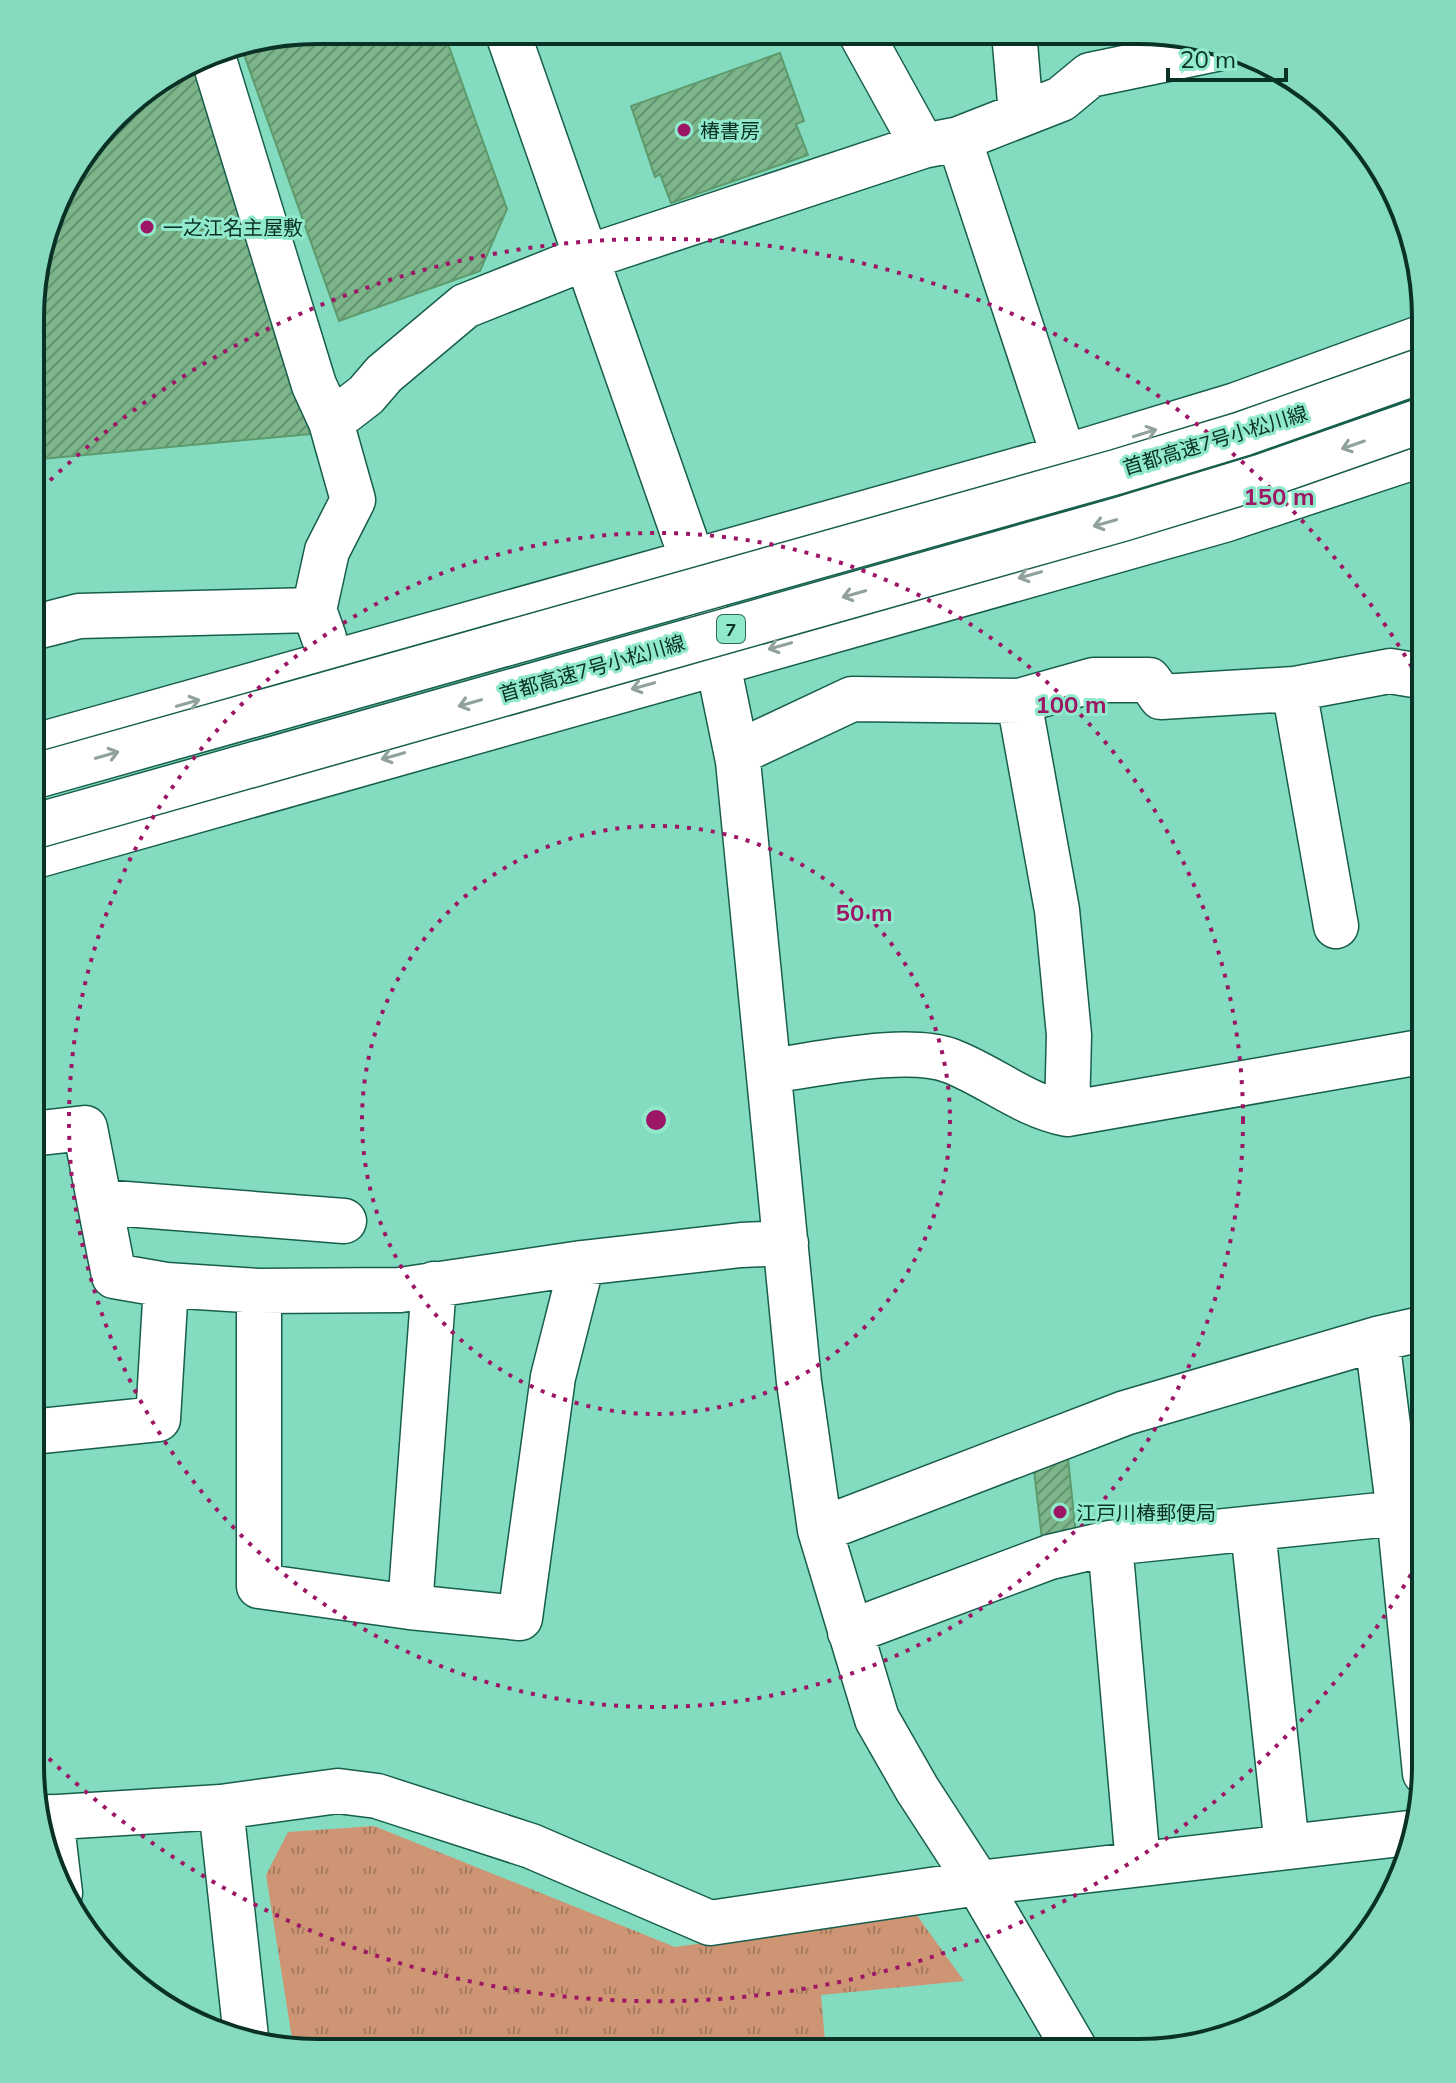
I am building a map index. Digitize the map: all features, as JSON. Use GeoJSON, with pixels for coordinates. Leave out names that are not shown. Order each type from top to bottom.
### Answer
{"type":"FeatureCollection","features":[{"type":"Feature","properties":{"kind":"main road"},"geometry":{"type":"LineString","coordinates":[[869,44],[941,142],[1064,457]]}},
{"type":"Feature","properties":{"kind":"main road"},"geometry":{"type":"LineString","coordinates":[[1015,44],[1021,114]]}},
{"type":"Feature","properties":{"kind":"main road"},"geometry":{"type":"LineString","coordinates":[[512,45],[693,562],[737,753],[807,1452],[820,1530],[877,1719],[1069,2039]]}},
{"type":"Feature","properties":{"kind":"main road"},"geometry":{"type":"LineString","coordinates":[[331,422],[366,395],[384,374],[465,306],[588,257],[1021,114],[1061,99],[1090,75],[1203,52]]}},
{"type":"Feature","properties":{"kind":"main road"},"geometry":{"type":"LineString","coordinates":[[216,65],[314,385],[331,422],[353,500]]}},
{"type":"Feature","properties":{"kind":"main road"},"geometry":{"type":"LineString","coordinates":[[44,744],[1064,457],[1236,405],[1412,341]]}},
{"type":"Feature","properties":{"kind":"main road","name":"首都高速7号小松川線"},"geometry":{"type":"LineString","coordinates":[[44,774],[1116,472],[1242,434],[1412,374]]}},
{"type":"Feature","properties":{"kind":"main road"},"geometry":{"type":"LineString","coordinates":[[334,663],[314,610],[327,551],[364,473],[366,395]]}},
{"type":"Feature","properties":{"kind":"main road","name":"首都高速7号小松川線"},"geometry":{"type":"LineString","coordinates":[[44,824],[1122,519],[1263,476],[1412,424]]}},
{"type":"Feature","properties":{"kind":"main road"},"geometry":{"type":"LineString","coordinates":[[44,854],[1224,520],[1412,458]]}},
{"type":"Feature","properties":{"kind":"main road"},"geometry":{"type":"LineString","coordinates":[[44,625],[79,616],[314,610]]}},
{"type":"Feature","properties":{"kind":"main road"},"geometry":{"type":"LineString","coordinates":[[737,753],[852,699],[1019,701],[1094,680],[1149,680],[1161,697],[1294,689],[1390,671],[1412,675]]}},
{"type":"Feature","properties":{"kind":"main road"},"geometry":{"type":"LineString","coordinates":[[1294,689],[1336,926]]}},
{"type":"Feature","properties":{"kind":"main road"},"geometry":{"type":"LineString","coordinates":[[1019,701],[1057,910],[1069,1035],[1067,1114]]}},
{"type":"Feature","properties":{"kind":"main road"},"geometry":{"type":"LineString","coordinates":[[769,1071],[903,1054],[949,1060],[1041,1108],[1067,1114],[1411,1054]]}},
{"type":"Feature","properties":{"kind":"main road"},"geometry":{"type":"LineString","coordinates":[[44,1133],[85,1128],[114,1276],[166,1285],[259,1291],[400,1290],[582,1263],[741,1245],[786,1243]]}},
{"type":"Feature","properties":{"kind":"main road"},"geometry":{"type":"LineString","coordinates":[[100,1202],[344,1221]]}},
{"type":"Feature","properties":{"kind":"main road"},"geometry":{"type":"LineString","coordinates":[[259,1291],[259,1586],[410,1607],[520,1618],[553,1377],[582,1263]]}},
{"type":"Feature","properties":{"kind":"main road"},"geometry":{"type":"LineString","coordinates":[[410,1607],[434,1284]]}},
{"type":"Feature","properties":{"kind":"main road"},"geometry":{"type":"LineString","coordinates":[[44,1431],[158,1419],[166,1285]]}},
{"type":"Feature","properties":{"kind":"main road"},"geometry":{"type":"LineString","coordinates":[[820,1530],[1125,1413],[1411,1331]]}},
{"type":"Feature","properties":{"kind":"main road"},"geometry":{"type":"LineString","coordinates":[[1377,1339],[1411,1634]]}},
{"type":"Feature","properties":{"kind":"main road"},"geometry":{"type":"LineString","coordinates":[[850,1632],[1050,1557],[1110,1543],[1399,1513]]}},
{"type":"Feature","properties":{"kind":"main road"},"geometry":{"type":"LineString","coordinates":[[1253,1530],[1287,1847]]}},
{"type":"Feature","properties":{"kind":"main road"},"geometry":{"type":"LineString","coordinates":[[1110,1543],[1138,1864]]}},
{"type":"Feature","properties":{"kind":"main road"},"geometry":{"type":"LineString","coordinates":[[49,1817],[221,1807],[338,1791],[377,1796],[531,1846],[710,1923],[978,1883],[1403,1834]]}},
{"type":"Feature","properties":{"kind":"main road"},"geometry":{"type":"LineString","coordinates":[[221,1807],[245,2028]]}},
{"type":"Feature","properties":{"kind":"green space"},"geometry":{"type":"Polygon","coordinates":[[[374,1826],[675,1947],[916,1914],[964,1981],[821,1995],[825,2039],[292,2038],[266,1875],[288,1832],[374,1826]]]}},
{"type":"Feature","properties":{"kind":"building"},"geometry":{"type":"Polygon","coordinates":[[[300,45],[448,45],[507,209],[480,271],[339,321],[244,55],[300,45]]]}},
{"type":"Feature","properties":{"kind":"building"},"geometry":{"type":"Polygon","coordinates":[[[780,53],[804,121],[796,124],[808,155],[671,203],[660,174],[655,177],[631,106],[780,53]]]}},
{"type":"Feature","properties":{"kind":"building","name":"一之江名主屋敷"},"geometry":{"type":"Polygon","coordinates":[[[196,73],[310,434],[44,459],[46,282],[53,247],[65,213],[81,181],[112,137],[151,101],[196,73]]]}},
{"type":"Feature","properties":{"kind":"building"},"geometry":{"type":"Polygon","coordinates":[[[1068,1458],[1076,1536],[1042,1539],[1033,1462],[1068,1458]]]}},
{"type":"Feature","properties":{"kind":"place","name":"椿書房"},"geometry":{"type":"Point","coordinates":[684,130]}},
{"type":"Feature","properties":{"kind":"place","name":"一之江名主屋敷"},"geometry":{"type":"Point","coordinates":[147,227]}},
{"type":"Feature","properties":{"kind":"place","name":"江戸川椿郵便局"},"geometry":{"type":"Point","coordinates":[1060,1512]}}]}
